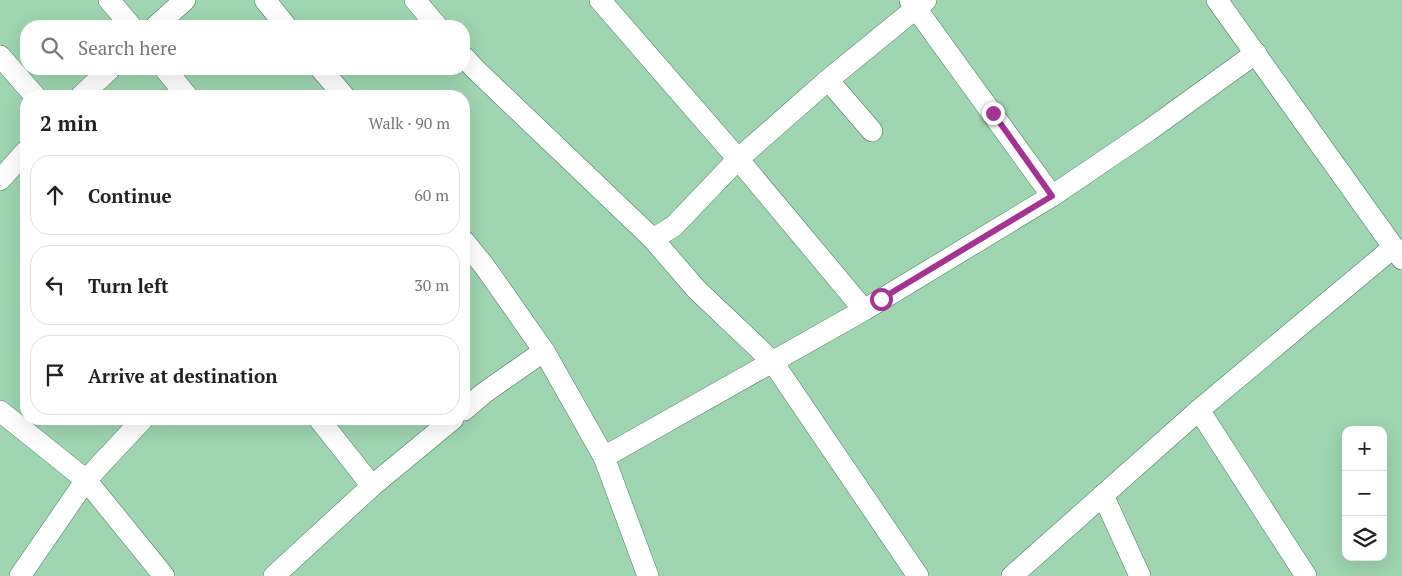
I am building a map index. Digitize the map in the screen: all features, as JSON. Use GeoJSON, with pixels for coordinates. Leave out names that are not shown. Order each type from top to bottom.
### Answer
{"type":"FeatureCollection","features":[{"type":"Feature","properties":{"kind":"street"},"geometry":{"type":"LineString","coordinates":[[109,0],[126,20]]}},
{"type":"Feature","properties":{"kind":"street"},"geometry":{"type":"LineString","coordinates":[[162,20],[184,0]]}},
{"type":"Feature","properties":{"kind":"street"},"geometry":{"type":"LineString","coordinates":[[265,0],[281,20]]}},
{"type":"Feature","properties":{"kind":"street"},"geometry":{"type":"LineString","coordinates":[[414,0],[432,20]]}},
{"type":"Feature","properties":{"kind":"street"},"geometry":{"type":"LineString","coordinates":[[600,0],[738,159],[864,310]]}},
{"type":"Feature","properties":{"kind":"street"},"geometry":{"type":"LineString","coordinates":[[1012,576],[1199,410],[1398,253],[1217,0]]}},
{"type":"Feature","properties":{"kind":"street"},"geometry":{"type":"LineString","coordinates":[[653,239],[674,226],[738,159],[917,3],[1052,196]]}},
{"type":"Feature","properties":{"kind":"street"},"geometry":{"type":"LineString","coordinates":[[604,457],[864,310],[1052,196],[1256,53]]}},
{"type":"Feature","properties":{"kind":"street"},"geometry":{"type":"LineString","coordinates":[[0,56],[30,90]]}},
{"type":"Feature","properties":{"kind":"street"},"geometry":{"type":"LineString","coordinates":[[470,64],[653,239],[696,289],[772,361],[918,576]]}},
{"type":"Feature","properties":{"kind":"street"},"geometry":{"type":"LineString","coordinates":[[87,90],[104,75]]}},
{"type":"Feature","properties":{"kind":"street"},"geometry":{"type":"LineString","coordinates":[[170,75],[182,90]]}},
{"type":"Feature","properties":{"kind":"street"},"geometry":{"type":"LineString","coordinates":[[326,75],[339,90]]}},
{"type":"Feature","properties":{"kind":"street"},"geometry":{"type":"LineString","coordinates":[[828,80],[872,131]]}},
{"type":"Feature","properties":{"kind":"street"},"geometry":{"type":"LineString","coordinates":[[0,180],[20,158]]}},
{"type":"Feature","properties":{"kind":"street"},"geometry":{"type":"LineString","coordinates":[[470,249],[485,267],[544,351],[604,457],[648,576]]}},
{"type":"Feature","properties":{"kind":"street"},"geometry":{"type":"LineString","coordinates":[[470,405],[544,351]]}},
{"type":"Feature","properties":{"kind":"street"},"geometry":{"type":"LineString","coordinates":[[1199,410],[1306,576]]}},
{"type":"Feature","properties":{"kind":"street"},"geometry":{"type":"LineString","coordinates":[[0,412],[86,480],[156,573]]}},
{"type":"Feature","properties":{"kind":"street"},"geometry":{"type":"LineString","coordinates":[[20,576],[86,480],[137,425]]}},
{"type":"Feature","properties":{"kind":"street"},"geometry":{"type":"LineString","coordinates":[[323,425],[372,486]]}},
{"type":"Feature","properties":{"kind":"street"},"geometry":{"type":"LineString","coordinates":[[274,576],[372,486],[445,425]]}},
{"type":"Feature","properties":{"kind":"street"},"geometry":{"type":"LineString","coordinates":[[1103,495],[1140,576]]}},
{"type":"Feature","properties":{"kind":"route"},"geometry":{"type":"LineString","coordinates":[[881,299],[1052,196],[993,113]]}}]}
